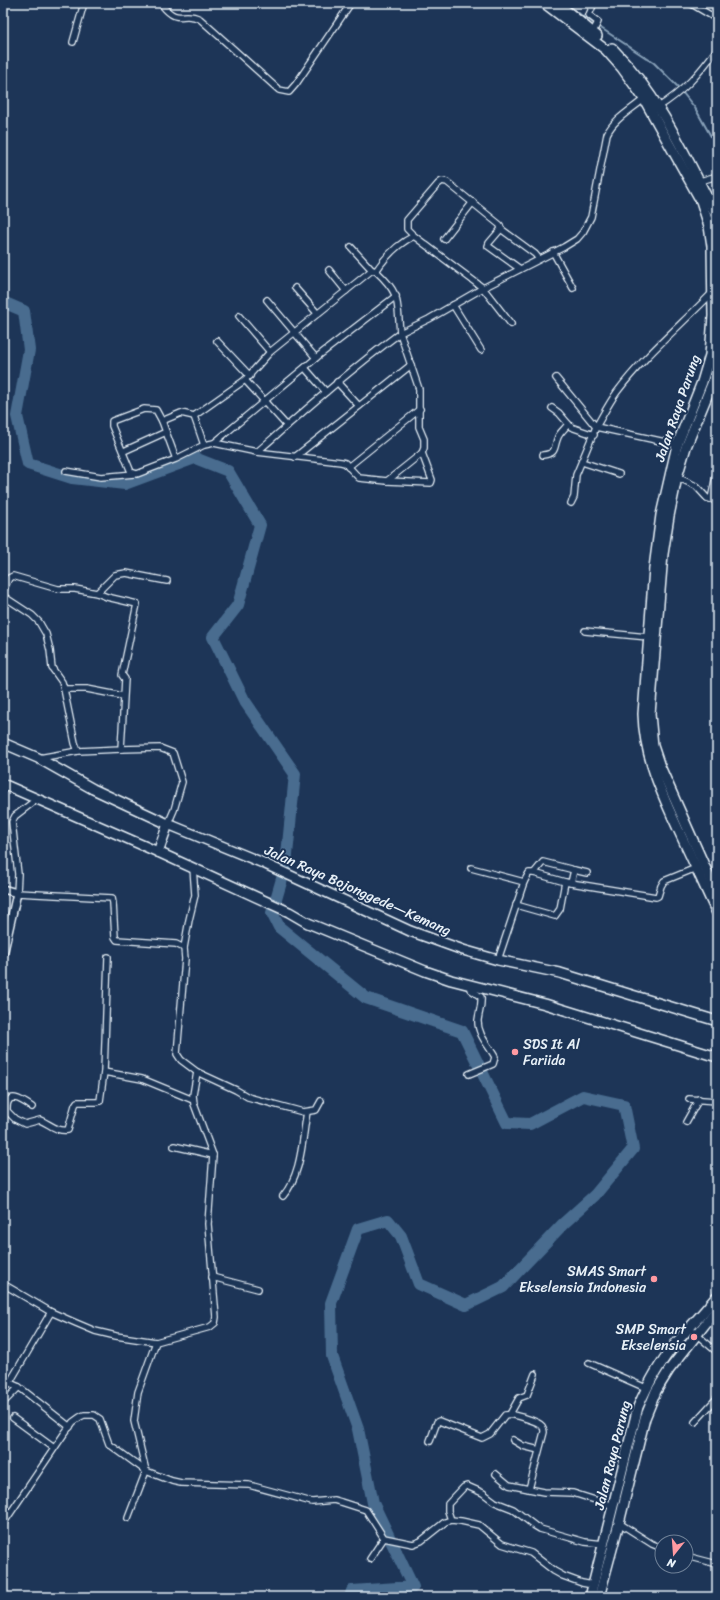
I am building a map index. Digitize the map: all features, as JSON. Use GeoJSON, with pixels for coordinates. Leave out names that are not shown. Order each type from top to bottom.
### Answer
{"type":"FeatureCollection","features":[{"type":"Feature","properties":{"kind":"highway","name":"Jalan Raya Parung"},"geometry":{"type":"LineString","coordinates":[[544,3],[606,50],[622,68],[644,99],[717,221]]}},
{"type":"Feature","properties":{"kind":"highway","name":"Jalan Raya Parung"},"geometry":{"type":"LineString","coordinates":[[557,3],[595,27],[626,63],[657,108],[684,153],[709,226],[712,246],[712,293],[714,316],[707,369],[682,446],[669,516],[663,554],[650,714],[653,746],[659,764],[717,894]]}},
{"type":"Feature","properties":{"kind":"highway","name":"Jalan Raya Parung"},"geometry":{"type":"LineString","coordinates":[[717,366],[712,384],[671,466],[656,541],[643,714],[644,734],[652,765],[667,805],[696,868],[710,881],[717,913]]}},
{"type":"Feature","properties":{"kind":"highway","name":"Jalan Raya Bojonggede—Kemang"},"geometry":{"type":"LineString","coordinates":[[3,743],[38,758],[93,789],[168,824],[262,863],[410,931],[463,950],[498,960],[560,973],[717,1020]]}},
{"type":"Feature","properties":{"kind":"highway"},"geometry":{"type":"LineString","coordinates":[[3,784],[158,852],[289,912],[308,923],[444,978],[545,1004],[717,1056]]}},
{"type":"Feature","properties":{"kind":"highway"},"geometry":{"type":"LineString","coordinates":[[158,852],[168,824]]}},
{"type":"Feature","properties":{"kind":"highway","name":"Jalan Raya Parung"},"geometry":{"type":"LineString","coordinates":[[600,1596],[645,1418],[656,1391],[692,1331],[717,1296]]}},
{"type":"Feature","properties":{"kind":"highway","name":"Jalan Raya Parung"},"geometry":{"type":"LineString","coordinates":[[590,1597],[614,1506],[636,1413],[646,1388],[675,1344],[717,1311]]}},
{"type":"Feature","properties":{"kind":"street"},"geometry":{"type":"LineString","coordinates":[[73,42],[84,3]]}},
{"type":"Feature","properties":{"kind":"street"},"geometry":{"type":"LineString","coordinates":[[163,3],[162,5],[168,13],[177,18],[193,16],[200,19],[279,90],[289,92],[351,3]]}},
{"type":"Feature","properties":{"kind":"street"},"geometry":{"type":"LineString","coordinates":[[594,3],[589,15],[597,20],[595,27]]}},
{"type":"Feature","properties":{"kind":"street"},"geometry":{"type":"LineString","coordinates":[[690,3],[717,19]]}},
{"type":"Feature","properties":{"kind":"street"},"geometry":{"type":"LineString","coordinates":[[657,108],[682,91],[703,68],[717,49]]}},
{"type":"Feature","properties":{"kind":"street"},"geometry":{"type":"LineString","coordinates":[[257,452],[337,382],[400,333],[577,239],[588,224],[595,202],[607,134],[614,122],[644,99]]}},
{"type":"Feature","properties":{"kind":"street"},"geometry":{"type":"LineString","coordinates":[[695,182],[717,176]]}},
{"type":"Feature","properties":{"kind":"street"},"geometry":{"type":"LineString","coordinates":[[511,324],[483,288],[414,236],[407,229],[407,220],[440,182],[447,182],[500,225],[501,229],[535,254],[539,259]]}},
{"type":"Feature","properties":{"kind":"street"},"geometry":{"type":"LineString","coordinates":[[444,239],[473,202]]}},
{"type":"Feature","properties":{"kind":"street"},"geometry":{"type":"LineString","coordinates":[[501,229],[488,246],[520,269]]}},
{"type":"Feature","properties":{"kind":"street"},"geometry":{"type":"LineString","coordinates":[[162,421],[181,413],[194,416],[247,378],[270,352],[317,313],[374,271],[389,253],[414,236]]}},
{"type":"Feature","properties":{"kind":"street"},"geometry":{"type":"LineString","coordinates":[[66,471],[101,477],[139,474],[176,459],[204,445],[214,443],[257,452],[341,462],[359,478],[431,483],[432,480],[422,453],[424,443],[419,427],[419,389],[416,375],[400,333],[396,296],[388,283],[351,247]]}},
{"type":"Feature","properties":{"kind":"street"},"geometry":{"type":"LineString","coordinates":[[553,252],[573,288]]}},
{"type":"Feature","properties":{"kind":"street"},"geometry":{"type":"LineString","coordinates":[[329,270],[346,291]]}},
{"type":"Feature","properties":{"kind":"street"},"geometry":{"type":"LineString","coordinates":[[295,288],[317,313]]}},
{"type":"Feature","properties":{"kind":"street"},"geometry":{"type":"LineString","coordinates":[[571,503],[574,497],[576,475],[594,435],[596,427],[608,404],[625,381],[651,353],[712,293]]}},
{"type":"Feature","properties":{"kind":"street"},"geometry":{"type":"LineString","coordinates":[[214,443],[306,368],[316,358],[396,296]]}},
{"type":"Feature","properties":{"kind":"street"},"geometry":{"type":"LineString","coordinates":[[267,300],[316,358]]}},
{"type":"Feature","properties":{"kind":"street"},"geometry":{"type":"LineString","coordinates":[[453,305],[481,350]]}},
{"type":"Feature","properties":{"kind":"street"},"geometry":{"type":"LineString","coordinates":[[239,316],[270,352]]}},
{"type":"Feature","properties":{"kind":"street"},"geometry":{"type":"LineString","coordinates":[[217,341],[287,426]]}},
{"type":"Feature","properties":{"kind":"street"},"geometry":{"type":"LineString","coordinates":[[295,457],[411,365]]}},
{"type":"Feature","properties":{"kind":"street"},"geometry":{"type":"LineString","coordinates":[[306,368],[326,392]]}},
{"type":"Feature","properties":{"kind":"street"},"geometry":{"type":"LineString","coordinates":[[556,378],[596,427],[682,446]]}},
{"type":"Feature","properties":{"kind":"street"},"geometry":{"type":"LineString","coordinates":[[337,382],[358,406]]}},
{"type":"Feature","properties":{"kind":"street"},"geometry":{"type":"LineString","coordinates":[[552,408],[559,413],[568,424],[594,435]]}},
{"type":"Feature","properties":{"kind":"street"},"geometry":{"type":"LineString","coordinates":[[134,474],[131,472],[124,451],[112,426],[113,420],[149,409],[158,411],[176,459]]}},
{"type":"Feature","properties":{"kind":"street"},"geometry":{"type":"LineString","coordinates":[[348,467],[420,409]]}},
{"type":"Feature","properties":{"kind":"street"},"geometry":{"type":"LineString","coordinates":[[194,416],[204,445]]}},
{"type":"Feature","properties":{"kind":"street"},"geometry":{"type":"LineString","coordinates":[[543,455],[551,454],[555,449],[558,438],[568,424]]}},
{"type":"Feature","properties":{"kind":"street"},"geometry":{"type":"LineString","coordinates":[[124,451],[166,432]]}},
{"type":"Feature","properties":{"kind":"street"},"geometry":{"type":"LineString","coordinates":[[387,481],[422,453]]}},
{"type":"Feature","properties":{"kind":"street"},"geometry":{"type":"LineString","coordinates":[[582,462],[619,474]]}},
{"type":"Feature","properties":{"kind":"street"},"geometry":{"type":"LineString","coordinates":[[709,499],[716,476]]}},
{"type":"Feature","properties":{"kind":"street"},"geometry":{"type":"LineString","coordinates":[[677,477],[696,486],[709,499],[717,501]]}},
{"type":"Feature","properties":{"kind":"street"},"geometry":{"type":"LineString","coordinates":[[97,593],[115,575],[126,572],[167,582]]}},
{"type":"Feature","properties":{"kind":"street"},"geometry":{"type":"LineString","coordinates":[[3,591],[7,580],[11,576],[58,589],[75,589],[97,593],[107,597],[137,604],[122,675],[125,679],[121,749]]}},
{"type":"Feature","properties":{"kind":"street"},"geometry":{"type":"LineString","coordinates":[[3,596],[25,609],[39,622],[46,634],[52,668],[62,682],[78,751]]}},
{"type":"Feature","properties":{"kind":"street"},"geometry":{"type":"LineString","coordinates":[[585,631],[648,637]]}},
{"type":"Feature","properties":{"kind":"street"},"geometry":{"type":"LineString","coordinates":[[64,689],[87,689],[123,696]]}},
{"type":"Feature","properties":{"kind":"street"},"geometry":{"type":"LineString","coordinates":[[38,758],[78,751],[121,749],[160,748],[173,753],[182,782],[174,810],[168,824]]}},
{"type":"Feature","properties":{"kind":"street"},"geometry":{"type":"LineString","coordinates":[[3,955],[17,893],[18,874],[12,822],[15,816],[32,803]]}},
{"type":"Feature","properties":{"kind":"street"},"geometry":{"type":"LineString","coordinates":[[534,873],[543,862],[587,873]]}},
{"type":"Feature","properties":{"kind":"street"},"geometry":{"type":"LineString","coordinates":[[193,868],[195,895],[184,948],[185,960],[177,1054],[181,1060],[197,1072],[252,1099],[296,1111],[307,1112],[318,1109],[321,1101]]}},
{"type":"Feature","properties":{"kind":"street"},"geometry":{"type":"LineString","coordinates":[[471,868],[524,882]]}},
{"type":"Feature","properties":{"kind":"street"},"geometry":{"type":"LineString","coordinates":[[498,960],[524,882],[529,873],[568,882],[656,897],[658,896],[664,881],[696,868]]}},
{"type":"Feature","properties":{"kind":"street"},"geometry":{"type":"LineString","coordinates":[[516,905],[555,916],[560,909],[568,882],[574,870]]}},
{"type":"Feature","properties":{"kind":"street"},"geometry":{"type":"LineString","coordinates":[[3,889],[17,893],[110,897],[113,903],[115,937],[117,940],[176,944],[184,948]]}},
{"type":"Feature","properties":{"kind":"street"},"geometry":{"type":"LineString","coordinates":[[32,1107],[22,1100],[13,1097],[8,1101],[7,1111],[15,1120],[25,1124],[40,1120],[54,1128],[68,1130],[77,1102],[100,1101],[104,1072],[108,957]]}},
{"type":"Feature","properties":{"kind":"street"},"geometry":{"type":"LineString","coordinates":[[469,1074],[493,1064],[495,1057],[481,1034],[478,1026],[482,1003],[481,998],[470,989],[470,984]]}},
{"type":"Feature","properties":{"kind":"street"},"geometry":{"type":"LineString","coordinates":[[104,1072],[142,1079],[193,1100]]}},
{"type":"Feature","properties":{"kind":"street"},"geometry":{"type":"LineString","coordinates":[[3,1284],[52,1312],[96,1331],[116,1336],[156,1342],[210,1327],[215,1324],[216,1317],[208,1224],[213,1155],[193,1100],[197,1072]]}},
{"type":"Feature","properties":{"kind":"street"},"geometry":{"type":"LineString","coordinates":[[689,1098],[717,1101]]}},
{"type":"Feature","properties":{"kind":"street"},"geometry":{"type":"LineString","coordinates":[[686,1122],[699,1099]]}},
{"type":"Feature","properties":{"kind":"street"},"geometry":{"type":"LineString","coordinates":[[283,1196],[290,1188],[295,1177],[307,1112]]}},
{"type":"Feature","properties":{"kind":"street"},"geometry":{"type":"LineString","coordinates":[[174,1146],[213,1155]]}},
{"type":"Feature","properties":{"kind":"street"},"geometry":{"type":"LineString","coordinates":[[212,1277],[258,1289]]}},
{"type":"Feature","properties":{"kind":"street"},"geometry":{"type":"LineString","coordinates":[[10,1382],[52,1312]]}},
{"type":"Feature","properties":{"kind":"street"},"geometry":{"type":"LineString","coordinates":[[692,1331],[717,1352]]}},
{"type":"Feature","properties":{"kind":"street"},"geometry":{"type":"LineString","coordinates":[[128,1518],[146,1471],[134,1421],[138,1392],[156,1342]]}},
{"type":"Feature","properties":{"kind":"street"},"geometry":{"type":"LineString","coordinates":[[589,1363],[646,1388]]}},
{"type":"Feature","properties":{"kind":"street"},"geometry":{"type":"LineString","coordinates":[[430,1441],[437,1422],[439,1421],[482,1438],[490,1434],[503,1417],[510,1414],[520,1398],[527,1395],[535,1374]]}},
{"type":"Feature","properties":{"kind":"street"},"geometry":{"type":"LineString","coordinates":[[3,1380],[19,1387],[70,1426]]}},
{"type":"Feature","properties":{"kind":"street"},"geometry":{"type":"LineString","coordinates":[[3,1403],[19,1387]]}},
{"type":"Feature","properties":{"kind":"street"},"geometry":{"type":"LineString","coordinates":[[695,1422],[717,1398]]}},
{"type":"Feature","properties":{"kind":"street"},"geometry":{"type":"LineString","coordinates":[[510,1414],[540,1424],[544,1432],[529,1489]]}},
{"type":"Feature","properties":{"kind":"street"},"geometry":{"type":"LineString","coordinates":[[3,1524],[70,1426],[84,1415],[96,1416],[102,1424],[109,1444],[146,1471],[181,1483],[249,1485],[312,1502],[334,1500],[342,1502],[366,1510],[386,1539],[413,1544],[421,1540],[445,1522],[451,1520],[479,1525],[502,1544],[531,1553],[554,1571],[582,1583],[593,1585]]}},
{"type":"Feature","properties":{"kind":"street"},"geometry":{"type":"LineString","coordinates":[[13,1418],[54,1448]]}},
{"type":"Feature","properties":{"kind":"street"},"geometry":{"type":"LineString","coordinates":[[513,1440],[523,1446],[539,1450]]}},
{"type":"Feature","properties":{"kind":"street"},"geometry":{"type":"LineString","coordinates":[[496,1474],[509,1485],[544,1492],[573,1493],[614,1506]]}},
{"type":"Feature","properties":{"kind":"street"},"geometry":{"type":"LineString","coordinates":[[451,1520],[448,1511],[448,1504],[464,1487],[467,1486],[482,1493],[495,1502],[513,1508],[540,1529],[585,1542],[604,1544]]}},
{"type":"Feature","properties":{"kind":"street"},"geometry":{"type":"LineString","coordinates":[[619,1523],[654,1543]]}},
{"type":"Feature","properties":{"kind":"street"},"geometry":{"type":"LineString","coordinates":[[370,1559],[386,1539]]}},
{"type":"Feature","properties":{"kind":"street"},"geometry":{"type":"LineString","coordinates":[[694,1558],[717,1564]]}},
{"type":"Feature","properties":{"kind":"waterway"},"geometry":{"type":"LineString","coordinates":[[566,3],[581,15],[654,63],[679,88],[695,108],[717,147]]}},
{"type":"Feature","properties":{"kind":"waterway"},"geometry":{"type":"LineString","coordinates":[[3,302],[24,311],[29,350],[17,416],[28,464],[72,478],[125,484],[195,458],[228,471],[260,525],[238,605],[213,637],[244,700],[295,774],[286,865],[272,913],[279,927],[366,998],[462,1031],[507,1123],[530,1124],[583,1096],[624,1105],[633,1149],[595,1195],[563,1224],[503,1287],[466,1305],[419,1284],[401,1236],[388,1220],[358,1229],[331,1303],[332,1356],[358,1429],[373,1503],[413,1587],[352,1591],[350,1597]]}},
{"type":"Feature","properties":{"kind":"place","name":"SDS It Al Fariida"},"geometry":{"type":"Point","coordinates":[515,1052]}},
{"type":"Feature","properties":{"kind":"place","name":"SMAS Smart Ekselensia Indonesia"},"geometry":{"type":"Point","coordinates":[654,1279]}},
{"type":"Feature","properties":{"kind":"place","name":"SMP Smart Ekselensia"},"geometry":{"type":"Point","coordinates":[694,1337]}}]}
